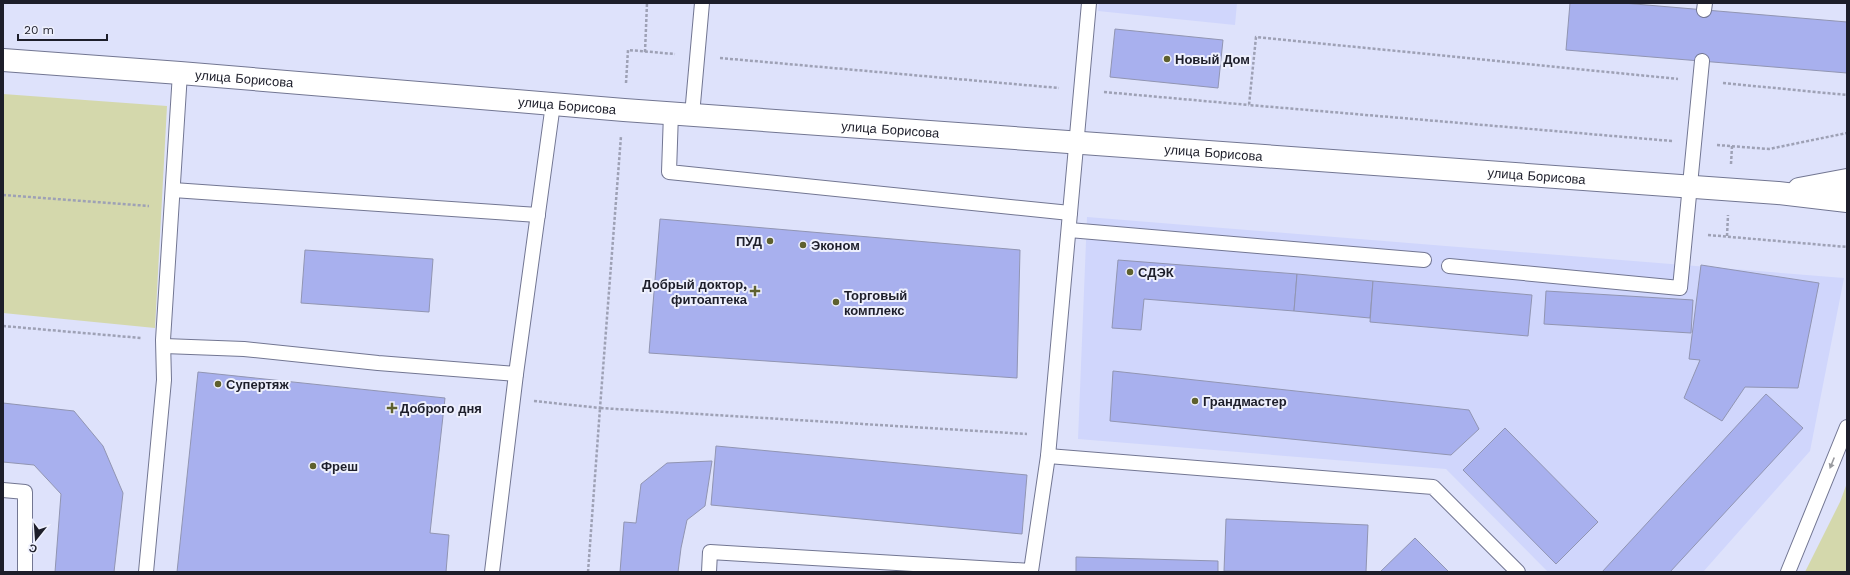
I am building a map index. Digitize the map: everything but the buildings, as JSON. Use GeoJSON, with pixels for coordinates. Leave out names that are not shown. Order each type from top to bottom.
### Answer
{"type":"FeatureCollection","features":[{"type":"Feature","properties":{"kind":"main road","name":"улица Борисова"},"geometry":{"type":"LineString","coordinates":[[3,60],[681,114],[1691,188],[1778,193],[1847,201]]}},
{"type":"Feature","properties":{"kind":"main road","name":"улица Борисова"},"geometry":{"type":"LineString","coordinates":[[1778,193],[1847,180]]}},
{"type":"Feature","properties":{"kind":"lane"},"geometry":{"type":"LineString","coordinates":[[702,3],[697,56],[681,114],[668,172],[1070,213]]}},
{"type":"Feature","properties":{"kind":"lane"},"geometry":{"type":"LineString","coordinates":[[709,572],[710,552],[1031,572],[1048,456],[1089,3]]}},
{"type":"Feature","properties":{"kind":"lane"},"geometry":{"type":"LineString","coordinates":[[1449,266],[1680,288],[1691,188],[1702,61]]}},
{"type":"Feature","properties":{"kind":"lane"},"geometry":{"type":"LineString","coordinates":[[146,572],[164,380],[163,343],[180,73]]}},
{"type":"Feature","properties":{"kind":"lane"},"geometry":{"type":"LineString","coordinates":[[492,572],[516,374],[553,104]]}},
{"type":"Feature","properties":{"kind":"lane"},"geometry":{"type":"LineString","coordinates":[[173,190],[538,215]]}},
{"type":"Feature","properties":{"kind":"lane"},"geometry":{"type":"LineString","coordinates":[[1069,230],[1424,260]]}},
{"type":"Feature","properties":{"kind":"lane"},"geometry":{"type":"LineString","coordinates":[[163,343],[516,374]]}},
{"type":"Feature","properties":{"kind":"lane"},"geometry":{"type":"LineString","coordinates":[[1788,572],[1847,427]]}},
{"type":"Feature","properties":{"kind":"lane"},"geometry":{"type":"LineString","coordinates":[[1048,456],[1433,487],[1518,572]]}},
{"type":"Feature","properties":{"kind":"lane"},"geometry":{"type":"LineString","coordinates":[[3,490],[25,492],[25,572]]}},
{"type":"Feature","properties":{"kind":"path"},"geometry":{"type":"LineString","coordinates":[[645,52],[647,3]]}},
{"type":"Feature","properties":{"kind":"path"},"geometry":{"type":"LineString","coordinates":[[1249,105],[1256,37],[1847,95]]}},
{"type":"Feature","properties":{"kind":"path"},"geometry":{"type":"LineString","coordinates":[[626,83],[628,50],[1769,149],[1847,133]]}},
{"type":"Feature","properties":{"kind":"path"},"geometry":{"type":"LineString","coordinates":[[588,572],[621,134]]}},
{"type":"Feature","properties":{"kind":"path"},"geometry":{"type":"LineString","coordinates":[[3,195],[172,207]]}},
{"type":"Feature","properties":{"kind":"path"},"geometry":{"type":"LineString","coordinates":[[1686,233],[1847,247]]}},
{"type":"Feature","properties":{"kind":"path"},"geometry":{"type":"LineString","coordinates":[[3,326],[163,343]]}},
{"type":"Feature","properties":{"kind":"path"},"geometry":{"type":"LineString","coordinates":[[513,399],[600,408],[1050,435]]}},
{"type":"Feature","properties":{"kind":"shaded area"},"geometry":{"type":"Polygon","coordinates":[[[1099,3],[1237,3],[1235,25],[1098,11],[1099,3]]]}},
{"type":"Feature","properties":{"kind":"shaded area"},"geometry":{"type":"Polygon","coordinates":[[[1087,217],[1844,278],[1810,451],[1703,572],[1548,572],[1446,469],[1078,439],[1087,217]]]}},
{"type":"Feature","properties":{"kind":"green space"},"geometry":{"type":"Polygon","coordinates":[[[3,94],[167,106],[155,328],[3,313],[3,94]]]}},
{"type":"Feature","properties":{"kind":"green space"},"geometry":{"type":"Polygon","coordinates":[[[1847,483],[1847,572],[1805,572],[1840,502],[1847,483]]]}},
{"type":"Feature","properties":{"kind":"place","name":"Новый Дом"},"geometry":{"type":"Point","coordinates":[1167,59]}},
{"type":"Feature","properties":{"kind":"place","name":"ПУД"},"geometry":{"type":"Point","coordinates":[770,241]}},
{"type":"Feature","properties":{"kind":"place","name":"Эконом"},"geometry":{"type":"Point","coordinates":[803,245]}},
{"type":"Feature","properties":{"kind":"place","name":"СДЭК"},"geometry":{"type":"Point","coordinates":[1130,272]}},
{"type":"Feature","properties":{"kind":"place","name":"Добрый доктор, фитоаптека"},"geometry":{"type":"Point","coordinates":[755,291]}},
{"type":"Feature","properties":{"kind":"place","name":"Торговый комплекс"},"geometry":{"type":"Point","coordinates":[836,302]}},
{"type":"Feature","properties":{"kind":"place","name":"Супертяж"},"geometry":{"type":"Point","coordinates":[218,384]}},
{"type":"Feature","properties":{"kind":"place","name":"Грандмастер"},"geometry":{"type":"Point","coordinates":[1195,401]}},
{"type":"Feature","properties":{"kind":"place","name":"Доброго дня"},"geometry":{"type":"Point","coordinates":[392,408]}},
{"type":"Feature","properties":{"kind":"place","name":"Фреш"},"geometry":{"type":"Point","coordinates":[313,466]}}]}
